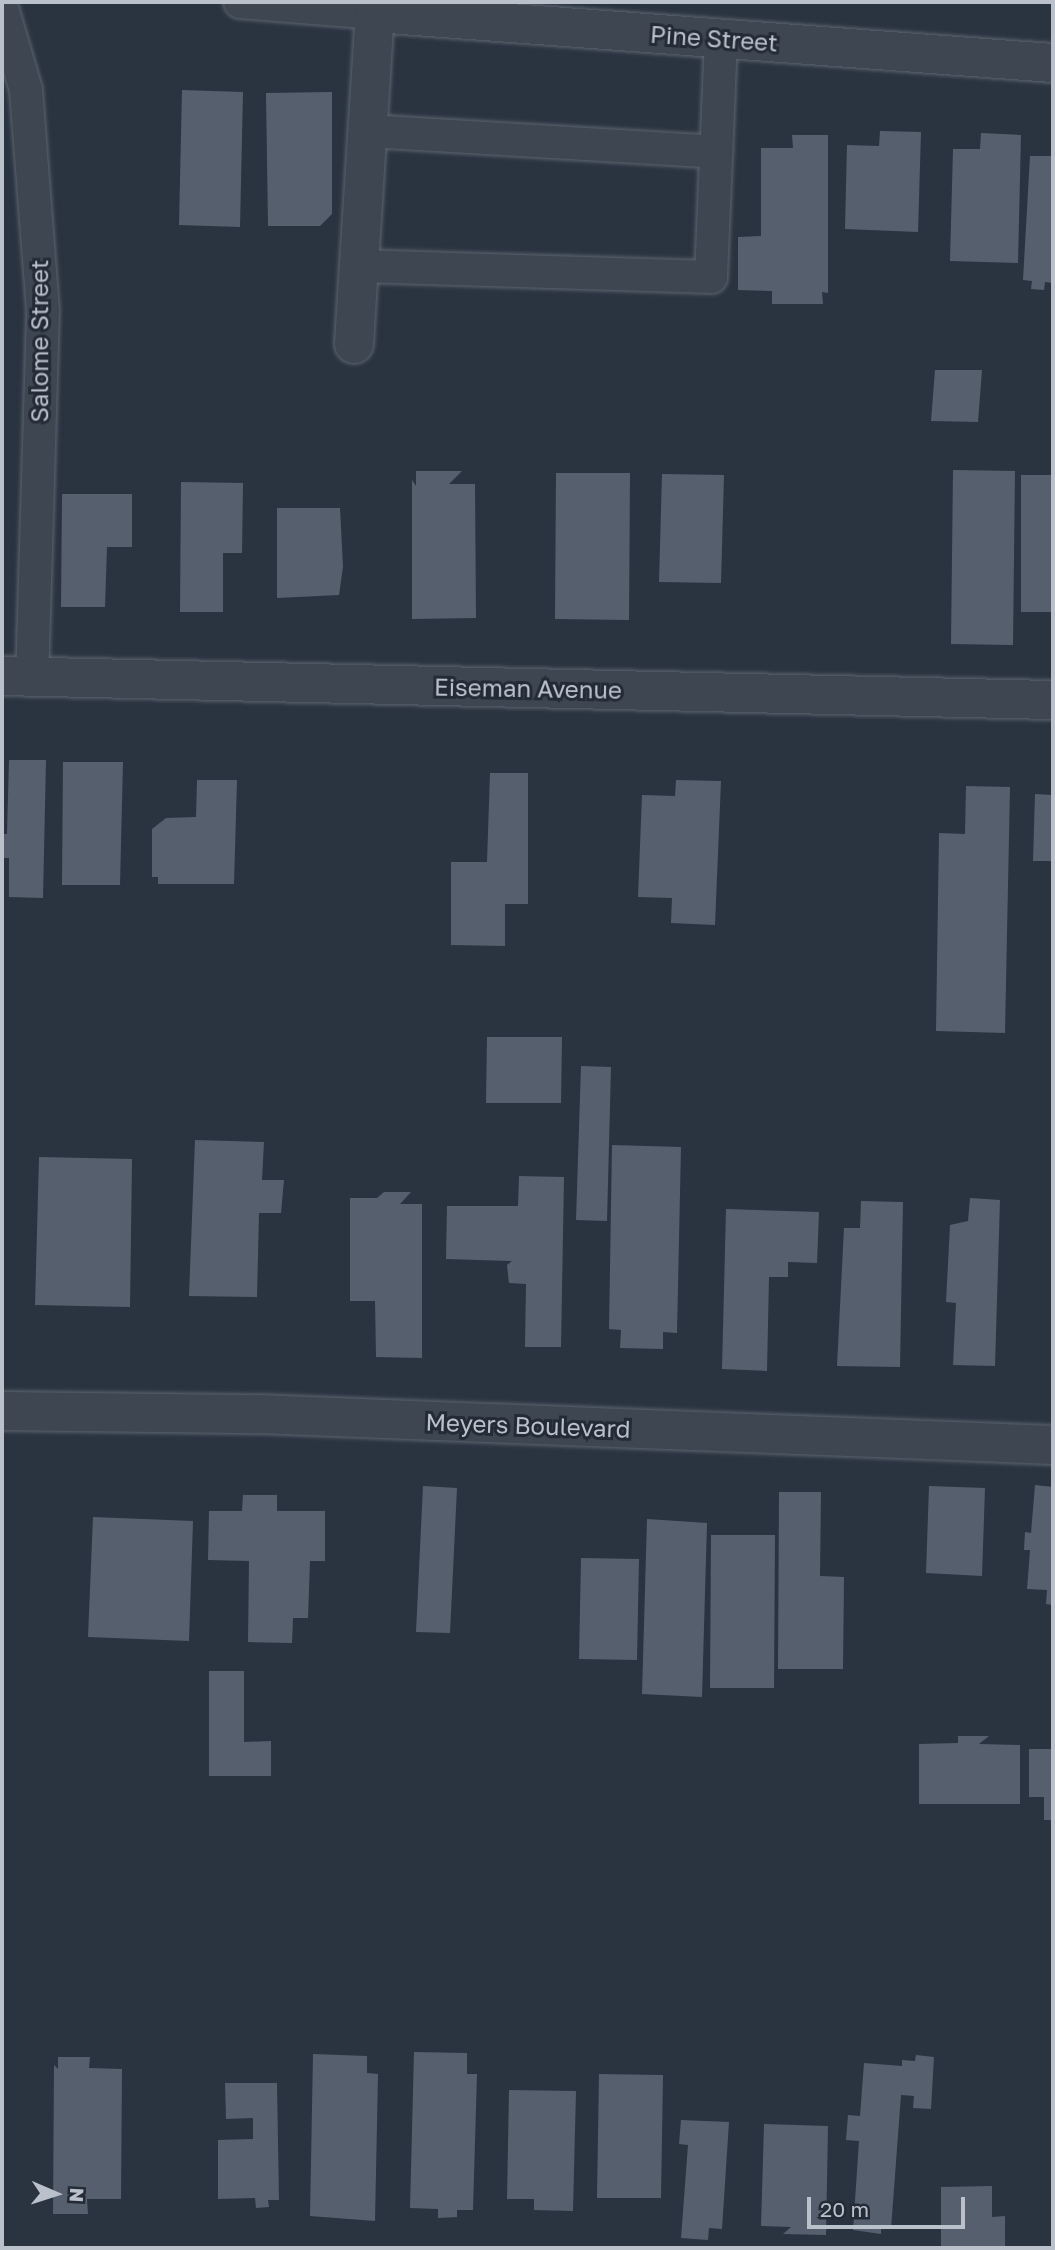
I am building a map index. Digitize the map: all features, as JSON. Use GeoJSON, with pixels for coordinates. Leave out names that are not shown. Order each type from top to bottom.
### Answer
{"type":"FeatureCollection","features":[{"type":"Feature","properties":{"kind":"street","name":"Pine Street"},"geometry":{"type":"LineString","coordinates":[[378,7],[553,14],[721,38],[1053,63]]}},
{"type":"Feature","properties":{"kind":"street"},"geometry":{"type":"LineString","coordinates":[[354,344],[367,131],[378,7]]}},
{"type":"Feature","properties":{"kind":"street","name":"Eiseman Avenue"},"geometry":{"type":"LineString","coordinates":[[17,677],[1053,700]]}},
{"type":"Feature","properties":{"kind":"street","name":"Meyers Boulevard"},"geometry":{"type":"LineString","coordinates":[[2,1411],[258,1414],[1053,1445]]}},
{"type":"Feature","properties":{"kind":"lane"},"geometry":{"type":"LineString","coordinates":[[240,2],[378,7]]}},
{"type":"Feature","properties":{"kind":"lane","name":"Salome Street"},"geometry":{"type":"LineString","coordinates":[[2,8],[26,90],[43,311],[17,677]]}},
{"type":"Feature","properties":{"kind":"lane"},"geometry":{"type":"LineString","coordinates":[[359,266],[711,277],[721,38]]}},
{"type":"Feature","properties":{"kind":"lane"},"geometry":{"type":"LineString","coordinates":[[367,131],[716,152]]}},
{"type":"Feature","properties":{"kind":"building"},"geometry":{"type":"Polygon","coordinates":[[[182,90],[243,92],[240,227],[179,225],[182,90]]]}},
{"type":"Feature","properties":{"kind":"building"},"geometry":{"type":"Polygon","coordinates":[[[332,92],[332,214],[320,226],[268,226],[266,93],[332,92]]]}},
{"type":"Feature","properties":{"kind":"building"},"geometry":{"type":"Polygon","coordinates":[[[880,131],[921,132],[918,232],[845,229],[847,145],[879,146],[880,131]]]}},
{"type":"Feature","properties":{"kind":"building"},"geometry":{"type":"Polygon","coordinates":[[[981,133],[1021,135],[1018,263],[950,261],[953,149],[980,149],[981,133]]]}},
{"type":"Feature","properties":{"kind":"building"},"geometry":{"type":"Polygon","coordinates":[[[792,135],[828,135],[828,293],[822,292],[823,304],[772,304],[772,291],[738,290],[738,237],[761,236],[761,148],[793,148],[792,135]]]}},
{"type":"Feature","properties":{"kind":"building"},"geometry":{"type":"Polygon","coordinates":[[[1030,156],[1053,156],[1053,283],[1045,282],[1044,290],[1031,289],[1032,281],[1023,280],[1030,156]]]}},
{"type":"Feature","properties":{"kind":"building"},"geometry":{"type":"Polygon","coordinates":[[[935,370],[982,370],[978,422],[931,421],[935,370]]]}},
{"type":"Feature","properties":{"kind":"building"},"geometry":{"type":"Polygon","coordinates":[[[953,470],[1015,471],[1013,645],[951,644],[953,470]]]}},
{"type":"Feature","properties":{"kind":"building"},"geometry":{"type":"Polygon","coordinates":[[[416,471],[462,471],[449,484],[475,484],[476,618],[412,619],[412,480],[416,486],[416,471]]]}},
{"type":"Feature","properties":{"kind":"building"},"geometry":{"type":"Polygon","coordinates":[[[556,473],[630,473],[629,620],[555,619],[556,473]]]}},
{"type":"Feature","properties":{"kind":"building"},"geometry":{"type":"Polygon","coordinates":[[[662,474],[724,475],[721,583],[659,582],[662,474]]]}},
{"type":"Feature","properties":{"kind":"building"},"geometry":{"type":"Polygon","coordinates":[[[1021,475],[1053,475],[1053,612],[1021,612],[1021,475]]]}},
{"type":"Feature","properties":{"kind":"building"},"geometry":{"type":"Polygon","coordinates":[[[181,482],[243,483],[242,553],[223,553],[223,612],[180,612],[181,482]]]}},
{"type":"Feature","properties":{"kind":"building"},"geometry":{"type":"Polygon","coordinates":[[[62,494],[132,494],[132,547],[107,547],[105,607],[61,607],[62,494]]]}},
{"type":"Feature","properties":{"kind":"building"},"geometry":{"type":"Polygon","coordinates":[[[277,508],[340,508],[343,567],[339,595],[277,598],[277,508]]]}},
{"type":"Feature","properties":{"kind":"building"},"geometry":{"type":"Polygon","coordinates":[[[9,760],[46,760],[43,898],[9,897],[9,858],[2,858],[2,834],[7,834],[9,760]]]}},
{"type":"Feature","properties":{"kind":"building"},"geometry":{"type":"Polygon","coordinates":[[[63,762],[123,762],[120,885],[62,885],[63,762]]]}},
{"type":"Feature","properties":{"kind":"building"},"geometry":{"type":"Polygon","coordinates":[[[490,773],[528,773],[528,904],[505,904],[505,946],[451,945],[451,862],[487,862],[490,773]]]}},
{"type":"Feature","properties":{"kind":"building"},"geometry":{"type":"Polygon","coordinates":[[[197,780],[237,780],[234,884],[158,884],[158,877],[152,877],[152,829],[166,818],[196,817],[197,780]]]}},
{"type":"Feature","properties":{"kind":"building"},"geometry":{"type":"Polygon","coordinates":[[[676,780],[721,781],[715,925],[671,923],[672,898],[638,897],[642,795],[675,796],[676,780]]]}},
{"type":"Feature","properties":{"kind":"building"},"geometry":{"type":"Polygon","coordinates":[[[966,786],[1010,787],[1005,1033],[936,1031],[939,833],[965,834],[966,786]]]}},
{"type":"Feature","properties":{"kind":"building"},"geometry":{"type":"Polygon","coordinates":[[[1035,794],[1053,795],[1053,861],[1033,861],[1035,794]]]}},
{"type":"Feature","properties":{"kind":"building"},"geometry":{"type":"Polygon","coordinates":[[[487,1037],[562,1037],[561,1103],[486,1103],[487,1037]]]}},
{"type":"Feature","properties":{"kind":"building"},"geometry":{"type":"Polygon","coordinates":[[[581,1066],[611,1067],[607,1221],[576,1220],[581,1066]]]}},
{"type":"Feature","properties":{"kind":"building"},"geometry":{"type":"Polygon","coordinates":[[[195,1140],[264,1142],[262,1180],[284,1180],[281,1213],[259,1213],[257,1297],[189,1296],[195,1140]]]}},
{"type":"Feature","properties":{"kind":"building"},"geometry":{"type":"Polygon","coordinates":[[[612,1145],[681,1147],[677,1333],[663,1332],[663,1349],[620,1348],[621,1330],[609,1329],[612,1145]]]}},
{"type":"Feature","properties":{"kind":"building"},"geometry":{"type":"Polygon","coordinates":[[[39,1157],[132,1159],[130,1307],[35,1305],[39,1157]]]}},
{"type":"Feature","properties":{"kind":"building"},"geometry":{"type":"Polygon","coordinates":[[[519,1176],[564,1177],[561,1347],[525,1347],[526,1284],[509,1283],[507,1265],[512,1261],[446,1259],[447,1206],[518,1206],[519,1176]]]}},
{"type":"Feature","properties":{"kind":"building"},"geometry":{"type":"Polygon","coordinates":[[[384,1192],[411,1192],[400,1204],[422,1204],[422,1358],[376,1357],[375,1301],[350,1301],[350,1198],[377,1198],[384,1192]]]}},
{"type":"Feature","properties":{"kind":"building"},"geometry":{"type":"Polygon","coordinates":[[[970,1198],[1000,1200],[995,1366],[953,1365],[956,1303],[946,1302],[950,1225],[968,1221],[970,1198]]]}},
{"type":"Feature","properties":{"kind":"building"},"geometry":{"type":"Polygon","coordinates":[[[861,1201],[903,1202],[900,1367],[837,1366],[844,1228],[860,1228],[861,1201]]]}},
{"type":"Feature","properties":{"kind":"building"},"geometry":{"type":"Polygon","coordinates":[[[726,1209],[819,1212],[817,1263],[788,1262],[788,1277],[769,1277],[767,1371],[722,1369],[726,1209]]]}},
{"type":"Feature","properties":{"kind":"building"},"geometry":{"type":"Polygon","coordinates":[[[1035,1485],[1053,1487],[1053,1605],[1046,1604],[1047,1590],[1027,1589],[1030,1550],[1024,1550],[1025,1532],[1031,1533],[1035,1485]]]}},
{"type":"Feature","properties":{"kind":"building"},"geometry":{"type":"Polygon","coordinates":[[[423,1486],[457,1488],[450,1633],[416,1632],[423,1486]]]}},
{"type":"Feature","properties":{"kind":"building"},"geometry":{"type":"Polygon","coordinates":[[[929,1486],[985,1488],[982,1576],[926,1573],[929,1486]]]}},
{"type":"Feature","properties":{"kind":"building"},"geometry":{"type":"Polygon","coordinates":[[[779,1492],[821,1492],[820,1576],[844,1577],[843,1669],[778,1669],[779,1492]]]}},
{"type":"Feature","properties":{"kind":"building"},"geometry":{"type":"Polygon","coordinates":[[[243,1495],[277,1495],[277,1511],[325,1511],[325,1561],[310,1561],[308,1618],[293,1618],[292,1643],[248,1642],[249,1561],[208,1560],[209,1511],[242,1511],[243,1495]]]}},
{"type":"Feature","properties":{"kind":"building"},"geometry":{"type":"Polygon","coordinates":[[[93,1517],[193,1521],[189,1641],[88,1637],[93,1517]]]}},
{"type":"Feature","properties":{"kind":"building"},"geometry":{"type":"Polygon","coordinates":[[[647,1519],[707,1523],[702,1697],[642,1694],[647,1519]]]}},
{"type":"Feature","properties":{"kind":"building"},"geometry":{"type":"Polygon","coordinates":[[[711,1535],[775,1535],[774,1688],[710,1688],[711,1535]]]}},
{"type":"Feature","properties":{"kind":"building"},"geometry":{"type":"Polygon","coordinates":[[[581,1558],[639,1559],[637,1660],[579,1659],[581,1558]]]}},
{"type":"Feature","properties":{"kind":"building"},"geometry":{"type":"Polygon","coordinates":[[[209,1671],[244,1671],[244,1742],[271,1741],[271,1776],[209,1776],[209,1671]]]}},
{"type":"Feature","properties":{"kind":"building"},"geometry":{"type":"Polygon","coordinates":[[[958,1736],[989,1736],[979,1744],[1020,1745],[1020,1804],[919,1804],[919,1744],[958,1743],[958,1736]]]}},
{"type":"Feature","properties":{"kind":"building"},"geometry":{"type":"Polygon","coordinates":[[[1029,1749],[1053,1749],[1053,1820],[1044,1820],[1044,1797],[1029,1797],[1029,1749]]]}},
{"type":"Feature","properties":{"kind":"building"},"geometry":{"type":"Polygon","coordinates":[[[414,2052],[467,2053],[467,2074],[477,2074],[473,2210],[457,2210],[457,2217],[438,2218],[438,2209],[410,2208],[414,2052]]]}},
{"type":"Feature","properties":{"kind":"building"},"geometry":{"type":"Polygon","coordinates":[[[313,2054],[367,2056],[367,2073],[378,2074],[375,2221],[310,2216],[313,2054]]]}},
{"type":"Feature","properties":{"kind":"building"},"geometry":{"type":"Polygon","coordinates":[[[916,2055],[934,2057],[931,2109],[913,2108],[914,2096],[901,2095],[891,2229],[881,2228],[881,2234],[853,2230],[859,2141],[846,2140],[848,2115],[860,2116],[864,2063],[902,2066],[902,2060],[915,2061],[916,2055]]]}},
{"type":"Feature","properties":{"kind":"building"},"geometry":{"type":"Polygon","coordinates":[[[58,2057],[90,2057],[89,2068],[122,2069],[121,2199],[87,2199],[88,2214],[53,2214],[54,2065],[58,2069],[58,2057]]]}},
{"type":"Feature","properties":{"kind":"building"},"geometry":{"type":"Polygon","coordinates":[[[599,2074],[663,2075],[661,2198],[597,2198],[599,2074]]]}},
{"type":"Feature","properties":{"kind":"building"},"geometry":{"type":"Polygon","coordinates":[[[225,2083],[277,2083],[279,2200],[268,2200],[269,2207],[256,2208],[255,2198],[218,2199],[218,2140],[253,2139],[253,2118],[226,2119],[225,2083]]]}},
{"type":"Feature","properties":{"kind":"building"},"geometry":{"type":"Polygon","coordinates":[[[509,2090],[576,2091],[573,2211],[534,2210],[534,2199],[507,2199],[509,2090]]]}},
{"type":"Feature","properties":{"kind":"building"},"geometry":{"type":"Polygon","coordinates":[[[681,2120],[729,2122],[722,2229],[709,2228],[708,2240],[681,2238],[688,2145],[679,2144],[681,2120]]]}},
{"type":"Feature","properties":{"kind":"building"},"geometry":{"type":"Polygon","coordinates":[[[764,2124],[828,2126],[826,2235],[783,2234],[791,2227],[761,2226],[764,2124]]]}},
{"type":"Feature","properties":{"kind":"building"},"geometry":{"type":"Polygon","coordinates":[[[992,2186],[992,2217],[1005,2216],[1005,2248],[941,2248],[941,2187],[992,2186]]]}}]}
